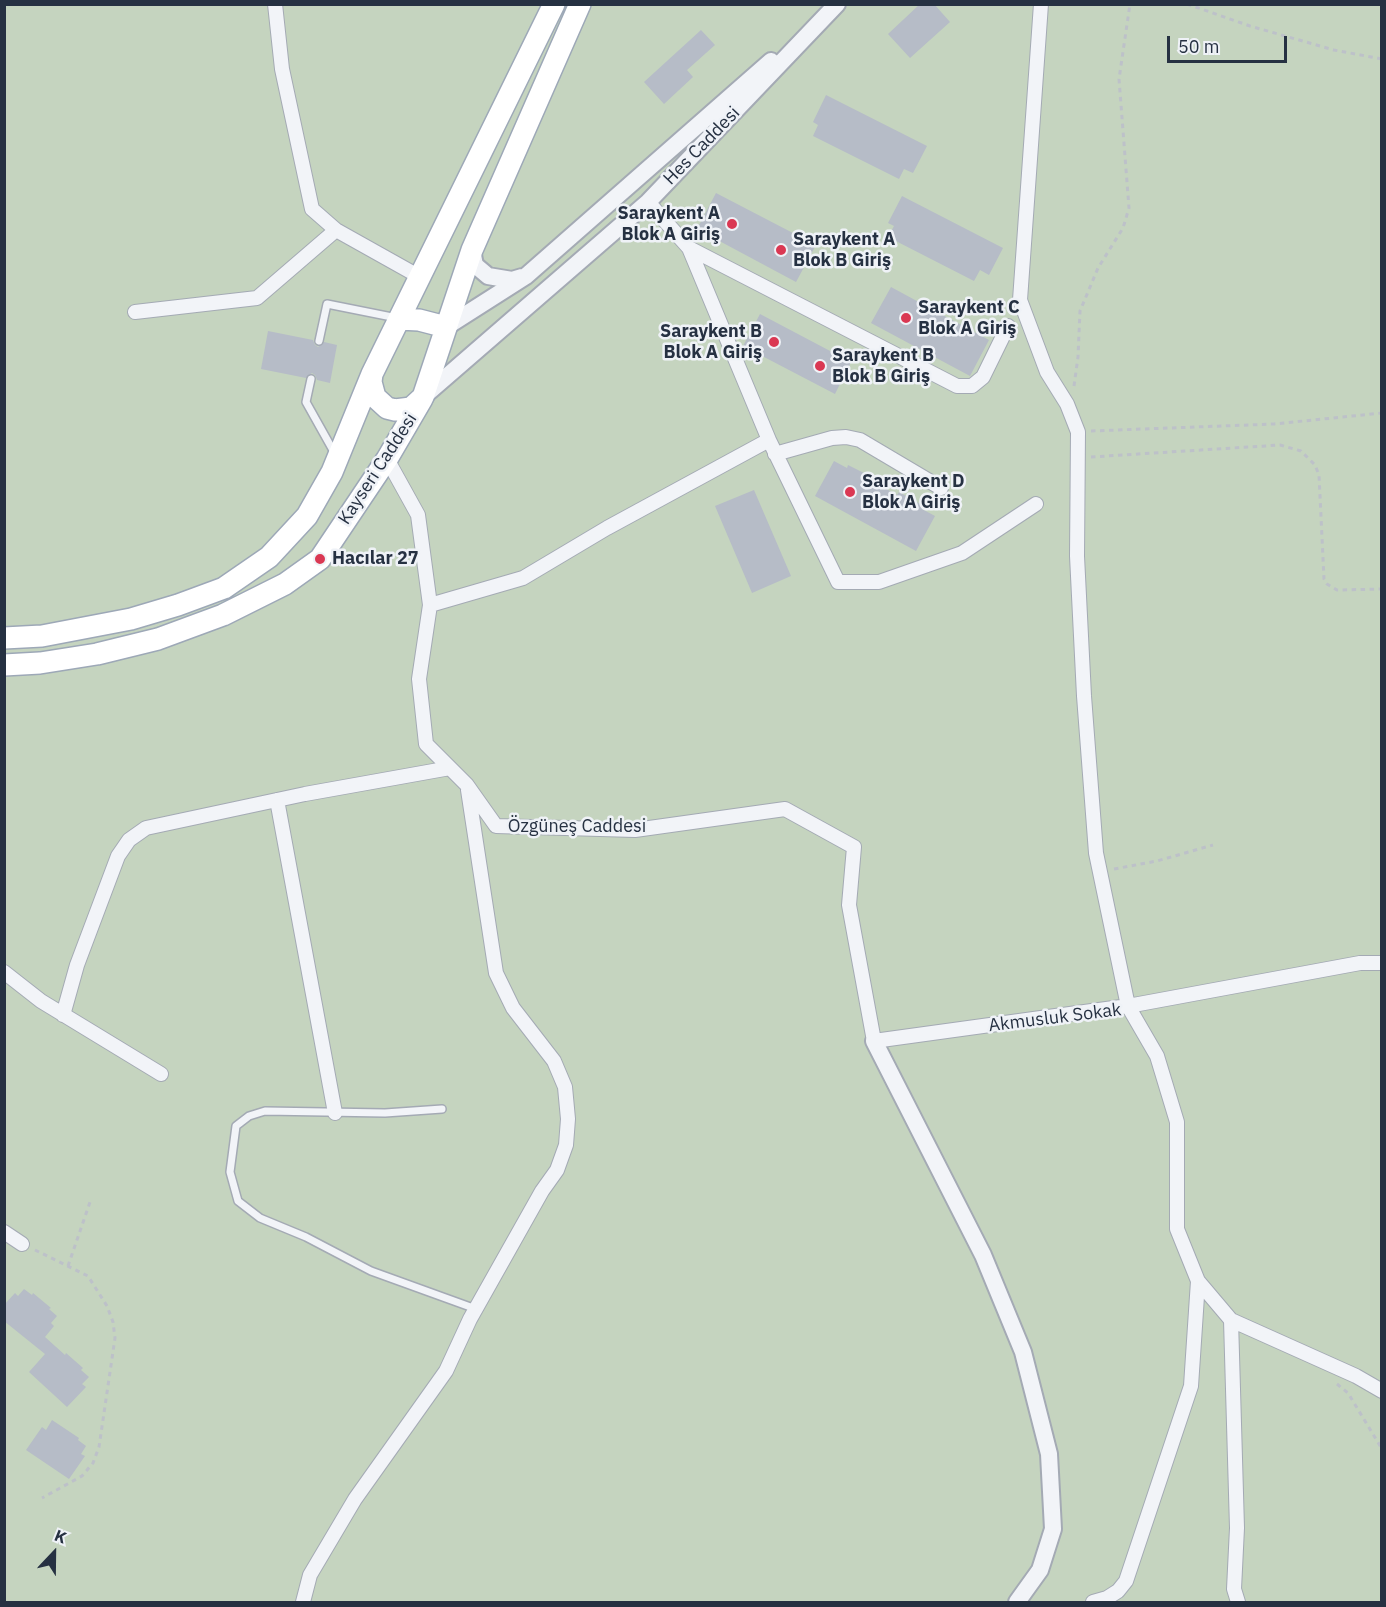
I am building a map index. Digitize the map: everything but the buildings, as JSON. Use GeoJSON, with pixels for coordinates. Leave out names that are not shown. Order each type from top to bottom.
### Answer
{"type":"FeatureCollection","features":[{"type":"Feature","properties":{"kind":"main road","name":"Kayseri Caddesi"},"geometry":{"type":"LineString","coordinates":[[4,638],[42,636],[131,619],[224,588],[269,557],[307,516],[332,472],[374,370],[554,4]]}},
{"type":"Feature","properties":{"kind":"main road","name":"Kayseri Caddesi"},"geometry":{"type":"LineString","coordinates":[[4,665],[40,663],[97,654],[158,639],[223,615],[285,584],[320,559],[387,459],[425,394],[472,250],[580,4]]}},
{"type":"Feature","properties":{"kind":"main road"},"geometry":{"type":"LineString","coordinates":[[399,318],[446,327]]}},
{"type":"Feature","properties":{"kind":"main road"},"geometry":{"type":"LineString","coordinates":[[374,370],[372,390],[375,397],[387,408],[395,410],[411,408],[425,394]]}},
{"type":"Feature","properties":{"kind":"street"},"geometry":{"type":"LineString","coordinates":[[275,4],[282,69],[312,209],[336,230],[420,277]]}},
{"type":"Feature","properties":{"kind":"street","name":"Hes Caddesi"},"geometry":{"type":"LineString","coordinates":[[425,394],[648,202],[836,4]]}},
{"type":"Feature","properties":{"kind":"street","name":"Hes Caddesi"},"geometry":{"type":"LineString","coordinates":[[446,327],[526,276],[836,4]]}},
{"type":"Feature","properties":{"kind":"street"},"geometry":{"type":"LineString","coordinates":[[1041,4],[1020,300],[1047,372],[1067,404],[1078,432],[1077,556],[1084,696],[1096,853],[1128,1006],[1360,963],[1382,963]]}},
{"type":"Feature","properties":{"kind":"street"},"geometry":{"type":"LineString","coordinates":[[648,202],[689,248],[775,454],[838,582],[879,582],[962,553],[1036,504]]}},
{"type":"Feature","properties":{"kind":"street"},"geometry":{"type":"LineString","coordinates":[[135,312],[258,298],[336,230]]}},
{"type":"Feature","properties":{"kind":"street"},"geometry":{"type":"LineString","coordinates":[[689,248],[957,386],[972,386],[983,377],[1008,326]]}},
{"type":"Feature","properties":{"kind":"street"},"geometry":{"type":"LineString","coordinates":[[472,250],[475,265],[488,276],[512,280],[526,276]]}},
{"type":"Feature","properties":{"kind":"street"},"geometry":{"type":"LineString","coordinates":[[775,454],[832,438],[846,437],[860,440],[941,488]]}},
{"type":"Feature","properties":{"kind":"street"},"geometry":{"type":"LineString","coordinates":[[430,605],[523,578],[607,528],[769,440]]}},
{"type":"Feature","properties":{"kind":"street","name":"Özgüneş Caddesi"},"geometry":{"type":"LineString","coordinates":[[387,459],[418,514],[430,605],[419,679],[426,744],[467,785],[496,826],[635,830],[785,809],[854,847],[849,905],[874,1041]]}},
{"type":"Feature","properties":{"kind":"street"},"geometry":{"type":"LineString","coordinates":[[63,1014],[78,965],[118,856],[129,840],[146,828],[277,800],[450,768]]}},
{"type":"Feature","properties":{"kind":"street"},"geometry":{"type":"LineString","coordinates":[[303,1602],[315,1565],[355,1499],[446,1371],[476,1309],[542,1191],[557,1170],[566,1145],[568,1119],[565,1087],[554,1061],[513,1008],[496,973],[467,785]]}},
{"type":"Feature","properties":{"kind":"street"},"geometry":{"type":"LineString","coordinates":[[277,800],[335,1113]]}},
{"type":"Feature","properties":{"kind":"street"},"geometry":{"type":"LineString","coordinates":[[4,972],[40,1001],[161,1074]]}},
{"type":"Feature","properties":{"kind":"street","name":"Akmusluk Sokak"},"geometry":{"type":"LineString","coordinates":[[874,1041],[1128,1006],[1157,1056],[1177,1122],[1177,1229],[1198,1281],[1231,1320],[1382,1390]]}},
{"type":"Feature","properties":{"kind":"street"},"geometry":{"type":"LineString","coordinates":[[874,1041],[984,1255],[1023,1352],[1032,1386],[1049,1454],[1053,1529],[1040,1570],[1017,1602]]}},
{"type":"Feature","properties":{"kind":"street"},"geometry":{"type":"LineString","coordinates":[[4,1232],[22,1244]]}},
{"type":"Feature","properties":{"kind":"street"},"geometry":{"type":"LineString","coordinates":[[1093,1602],[1107,1598],[1118,1591],[1126,1581],[1191,1386],[1198,1281]]}},
{"type":"Feature","properties":{"kind":"street"},"geometry":{"type":"LineString","coordinates":[[1231,1320],[1237,1528],[1234,1589],[1238,1602]]}},
{"type":"Feature","properties":{"kind":"lane"},"geometry":{"type":"LineString","coordinates":[[319,341],[327,304],[399,318]]}},
{"type":"Feature","properties":{"kind":"lane"},"geometry":{"type":"LineString","coordinates":[[311,379],[306,402],[338,458]]}},
{"type":"Feature","properties":{"kind":"lane"},"geometry":{"type":"LineString","coordinates":[[442,1109],[386,1113],[265,1111],[249,1116],[236,1126],[230,1172],[238,1201],[260,1218],[306,1237],[371,1271],[476,1309]]}},
{"type":"Feature","properties":{"kind":"path"},"geometry":{"type":"LineString","coordinates":[[1067,404],[1075,381],[1080,311],[1098,268],[1123,228],[1129,208],[1119,80],[1130,4]]}},
{"type":"Feature","properties":{"kind":"path"},"geometry":{"type":"LineString","coordinates":[[1187,4],[1251,26],[1334,50],[1382,59]]}},
{"type":"Feature","properties":{"kind":"path"},"geometry":{"type":"LineString","coordinates":[[1078,432],[1274,424],[1382,413]]}},
{"type":"Feature","properties":{"kind":"path"},"geometry":{"type":"LineString","coordinates":[[1078,458],[1291,446],[1309,458],[1319,475],[1322,573],[1327,584],[1337,590],[1382,589]]}},
{"type":"Feature","properties":{"kind":"path"},"geometry":{"type":"LineString","coordinates":[[1100,872],[1157,861],[1214,845]]}},
{"type":"Feature","properties":{"kind":"path"},"geometry":{"type":"LineString","coordinates":[[68,1266],[90,1202]]}},
{"type":"Feature","properties":{"kind":"path"},"geometry":{"type":"LineString","coordinates":[[22,1244],[88,1276],[107,1306],[113,1322],[115,1338],[99,1447],[93,1463],[82,1476],[42,1498]]}},
{"type":"Feature","properties":{"kind":"path"},"geometry":{"type":"LineString","coordinates":[[1331,1379],[1348,1394],[1382,1449]]}},
{"type":"Feature","properties":{"kind":"green space"},"geometry":{"type":"Polygon","coordinates":[[[5,5],[1381,5],[1381,1602],[5,1602],[5,5]]]}},
{"type":"Feature","properties":{"kind":"place","name":"Saraykent A Blok A Giriş"},"geometry":{"type":"Point","coordinates":[732,224]}},
{"type":"Feature","properties":{"kind":"place","name":"Saraykent A Blok B Giriş"},"geometry":{"type":"Point","coordinates":[781,250]}},
{"type":"Feature","properties":{"kind":"place","name":"Saraykent C Blok A Giriş"},"geometry":{"type":"Point","coordinates":[906,318]}},
{"type":"Feature","properties":{"kind":"place","name":"Saraykent B Blok A Giriş"},"geometry":{"type":"Point","coordinates":[774,342]}},
{"type":"Feature","properties":{"kind":"place","name":"Saraykent B Blok B Giriş"},"geometry":{"type":"Point","coordinates":[820,366]}},
{"type":"Feature","properties":{"kind":"place","name":"Saraykent D Blok A Giriş"},"geometry":{"type":"Point","coordinates":[850,492]}},
{"type":"Feature","properties":{"kind":"place","name":"Hacılar 27"},"geometry":{"type":"Point","coordinates":[320,559]}}]}
